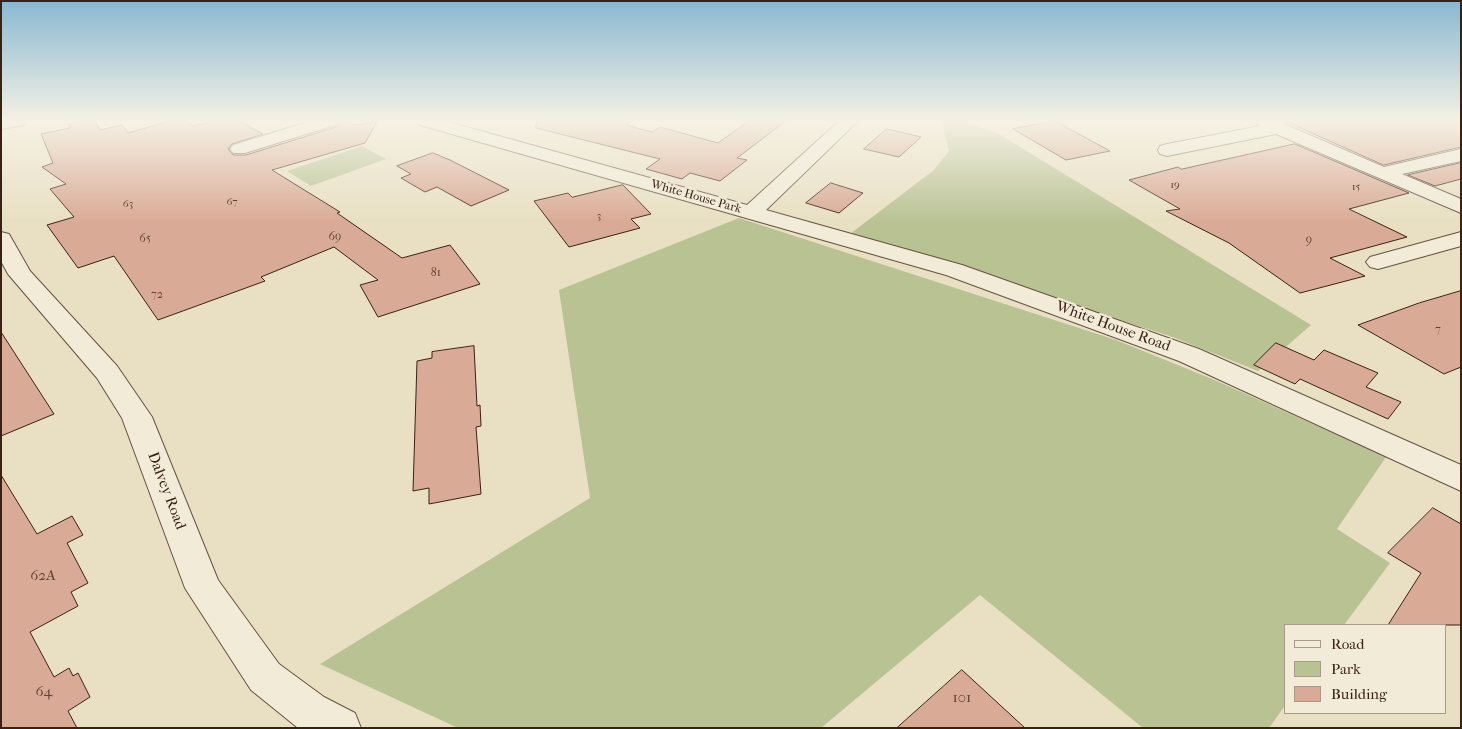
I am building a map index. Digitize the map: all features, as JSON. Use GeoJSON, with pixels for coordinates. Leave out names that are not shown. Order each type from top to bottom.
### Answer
{"type":"FeatureCollection","features":[{"type":"Feature","properties":{"kind":"street","name":"White House Park"},"geometry":{"type":"LineString","coordinates":[[547,155],[750,212],[812,155]]}},
{"type":"Feature","properties":{"kind":"street"},"geometry":{"type":"LineString","coordinates":[[1342,155],[1461,207]]}},
{"type":"Feature","properties":{"kind":"street"},"geometry":{"type":"LineString","coordinates":[[1383,173],[1461,155]]}},
{"type":"Feature","properties":{"kind":"street","name":"White House Road"},"geometry":{"type":"LineString","coordinates":[[750,212],[954,270],[1189,355],[1461,479]]}},
{"type":"Feature","properties":{"kind":"street","name":"Dalvey Road"},"geometry":{"type":"LineString","coordinates":[[1,239],[20,274],[107,372],[137,418],[203,588],[265,677],[309,711],[340,728]]}},
{"type":"Feature","properties":{"kind":"street"},"geometry":{"type":"LineString","coordinates":[[1378,262],[1461,240]]}},
{"type":"Feature","properties":{"kind":"green space"},"geometry":{"type":"Polygon","coordinates":[[[335,155],[379,155],[386,159],[311,186],[287,171],[335,155]]]}},
{"type":"Feature","properties":{"kind":"green space"},"geometry":{"type":"Polygon","coordinates":[[[946,155],[1033,155],[1311,325],[1258,371],[1170,336],[850,234],[934,170],[946,155]]]}},
{"type":"Feature","properties":{"kind":"green space"},"geometry":{"type":"Polygon","coordinates":[[[739,218],[1116,340],[1217,381],[1386,457],[1337,529],[1390,563],[1345,624],[1284,624],[1284,707],[1269,728],[1143,728],[980,595],[821,728],[458,728],[320,664],[590,498],[559,290],[739,218]]]}},
{"type":"Feature","properties":{"kind":"building"},"geometry":{"type":"Polygon","coordinates":[[[50,155],[324,155],[272,170],[340,212],[337,213],[402,258],[450,245],[480,284],[378,317],[360,285],[378,280],[334,247],[261,277],[265,281],[158,320],[114,256],[78,268],[47,225],[74,217],[50,189],[66,184],[42,167],[53,163],[50,155]]]}},
{"type":"Feature","properties":{"kind":"building"},"geometry":{"type":"Polygon","coordinates":[[[427,155],[438,155],[509,190],[471,206],[437,187],[425,192],[401,178],[411,174],[397,166],[427,155]]]}},
{"type":"Feature","properties":{"kind":"building"},"geometry":{"type":"Polygon","coordinates":[[[644,155],[741,155],[737,158],[747,160],[720,181],[690,173],[682,179],[646,169],[660,159],[644,155]]]}},
{"type":"Feature","properties":{"kind":"building"},"geometry":{"type":"Polygon","coordinates":[[[1057,155],[1090,155],[1066,160],[1057,155]]]}},
{"type":"Feature","properties":{"kind":"building"},"geometry":{"type":"Polygon","coordinates":[[[1245,155],[1321,155],[1409,193],[1349,209],[1407,237],[1330,258],[1365,276],[1300,293],[1229,243],[1166,211],[1180,209],[1129,180],[1178,167],[1181,169],[1245,155]]]}},
{"type":"Feature","properties":{"kind":"building"},"geometry":{"type":"Polygon","coordinates":[[[1362,155],[1427,155],[1384,165],[1362,155]]]}},
{"type":"Feature","properties":{"kind":"building"},"geometry":{"type":"Polygon","coordinates":[[[1461,163],[1461,179],[1435,186],[1408,175],[1461,163]]]}},
{"type":"Feature","properties":{"kind":"building"},"geometry":{"type":"Polygon","coordinates":[[[831,183],[863,193],[839,213],[806,203],[831,183]]]}},
{"type":"Feature","properties":{"kind":"building"},"geometry":{"type":"Polygon","coordinates":[[[623,185],[651,214],[631,219],[640,228],[569,247],[534,201],[568,193],[572,197],[623,185]]]}},
{"type":"Feature","properties":{"kind":"building"},"geometry":{"type":"Polygon","coordinates":[[[1461,291],[1461,367],[1444,374],[1358,325],[1419,303],[1461,291]]]}},
{"type":"Feature","properties":{"kind":"building"},"geometry":{"type":"Polygon","coordinates":[[[1,332],[54,414],[1,436],[1,332]]]}},
{"type":"Feature","properties":{"kind":"building"},"geometry":{"type":"Polygon","coordinates":[[[1276,343],[1314,360],[1324,350],[1378,373],[1366,387],[1401,402],[1388,419],[1300,379],[1295,384],[1254,365],[1276,343]]]}},
{"type":"Feature","properties":{"kind":"building"},"geometry":{"type":"Polygon","coordinates":[[[474,346],[477,406],[480,405],[481,426],[476,427],[481,494],[429,504],[429,488],[413,491],[417,361],[432,358],[432,352],[474,346]]]}},
{"type":"Feature","properties":{"kind":"building"},"geometry":{"type":"Polygon","coordinates":[[[1,475],[37,534],[72,516],[83,535],[67,543],[88,583],[71,592],[78,606],[30,632],[54,677],[69,668],[73,676],[78,673],[90,697],[68,711],[77,728],[1,728],[1,475]]]}},
{"type":"Feature","properties":{"kind":"building"},"geometry":{"type":"Polygon","coordinates":[[[1433,508],[1461,524],[1461,625],[1389,624],[1421,573],[1388,553],[1433,508]]]}},
{"type":"Feature","properties":{"kind":"building"},"geometry":{"type":"Polygon","coordinates":[[[962,670],[1025,728],[897,728],[962,670]]]}}]}
